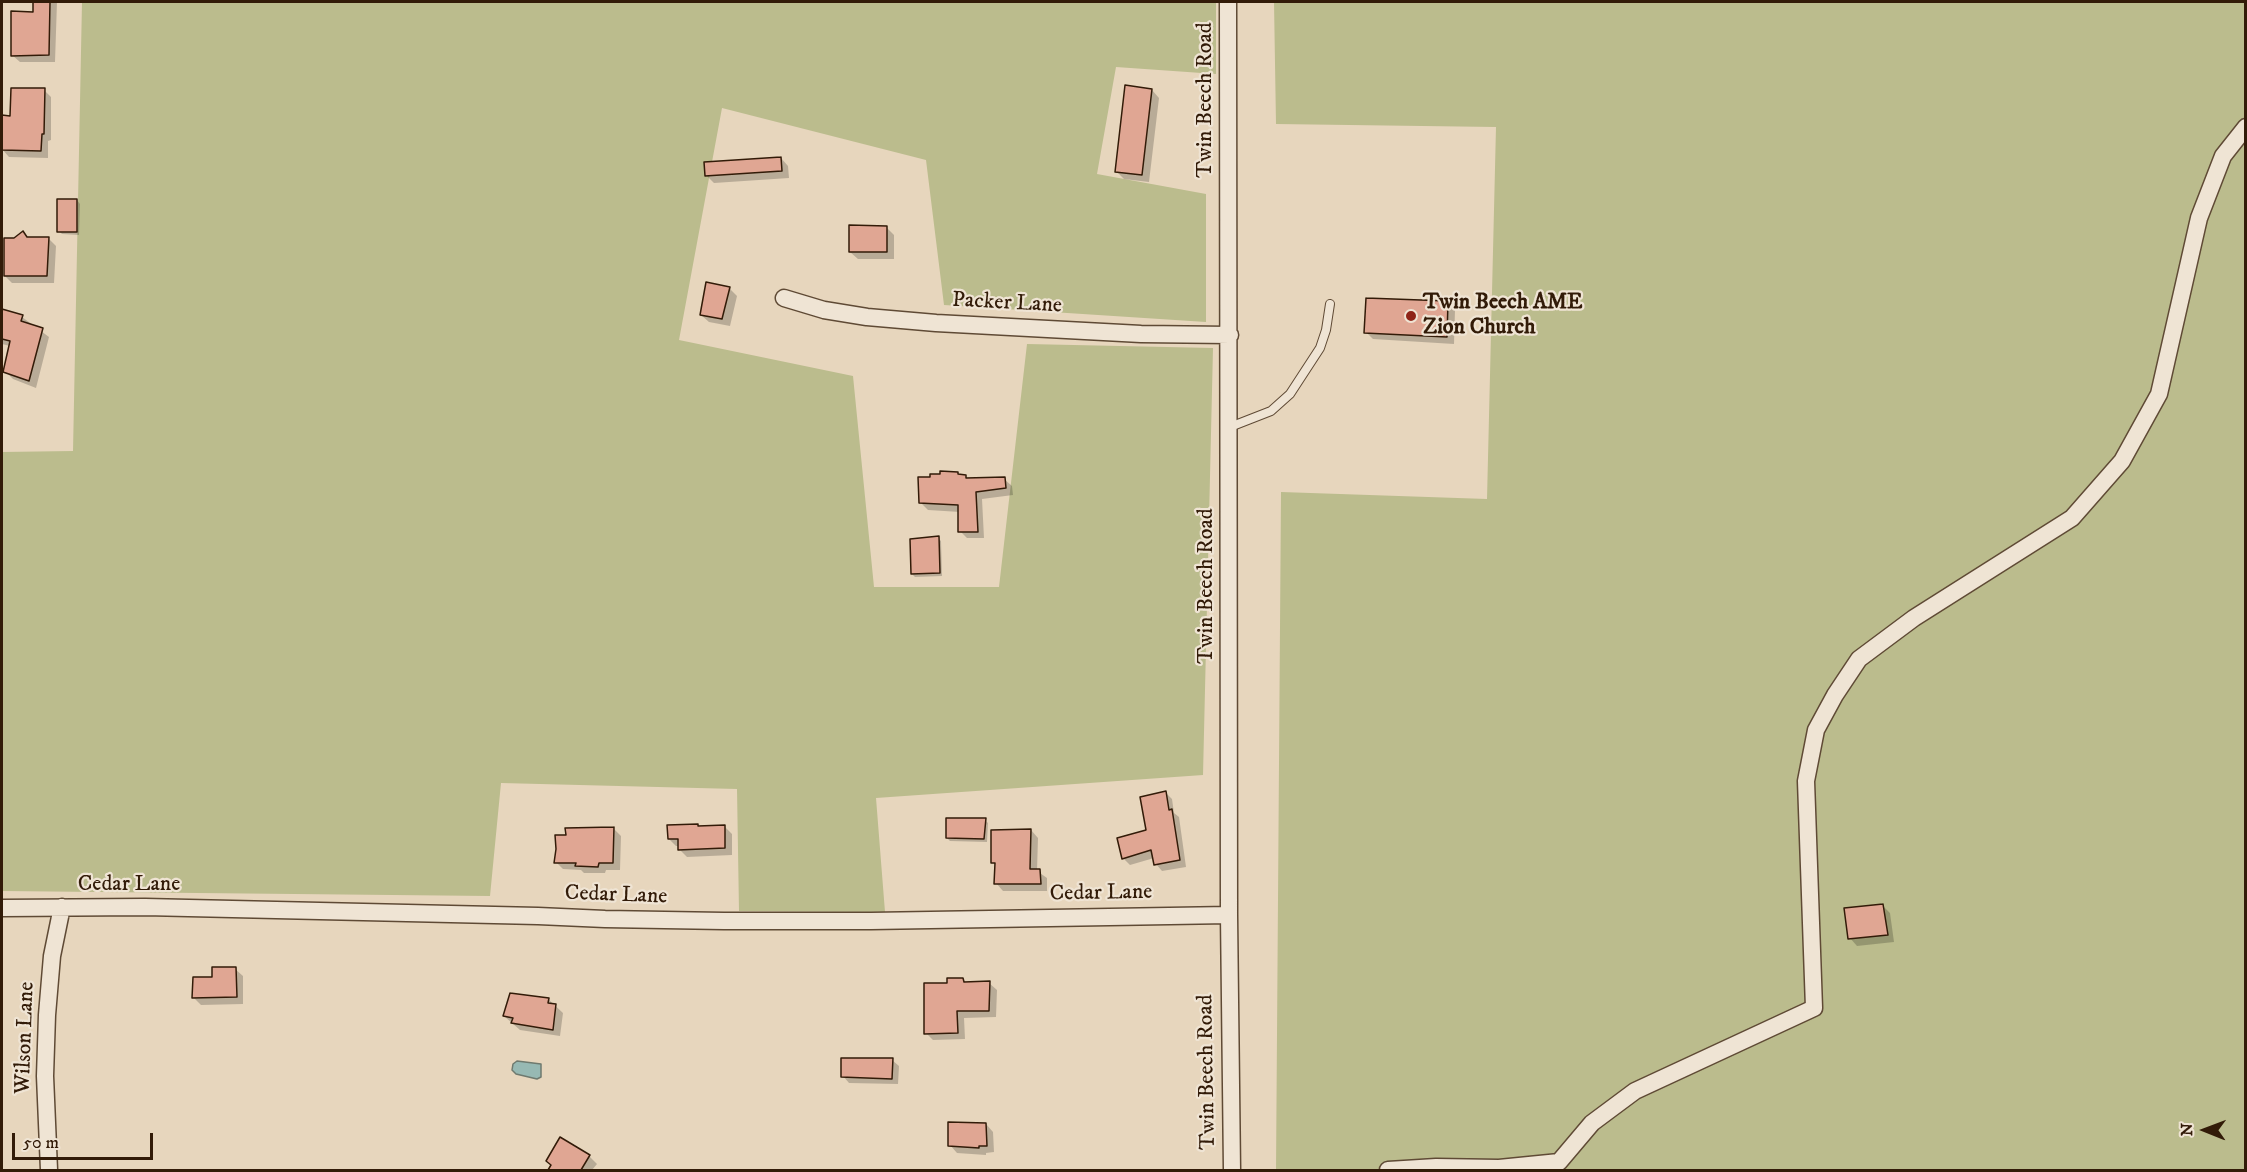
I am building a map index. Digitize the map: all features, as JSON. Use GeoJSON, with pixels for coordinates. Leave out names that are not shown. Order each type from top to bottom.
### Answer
{"type":"FeatureCollection","features":[{"type":"Feature","properties":{"kind":"street","name":"Twin Beech Road"},"geometry":{"type":"LineString","coordinates":[[1228,2],[1229,915],[1232,1170]]}},
{"type":"Feature","properties":{"kind":"street"},"geometry":{"type":"LineString","coordinates":[[1388,1170],[1436,1167],[1499,1168],[1558,1162],[1592,1123],[1635,1091],[1814,1008],[1806,781],[1816,730],[1835,695],[1859,659],[1914,618],[2072,518],[2122,461],[2159,394],[2199,218],[2223,156],[2246,127]]}},
{"type":"Feature","properties":{"kind":"street","name":"Packer Lane"},"geometry":{"type":"LineString","coordinates":[[784,298],[824,310],[867,317],[1130,333],[1230,336]]}},
{"type":"Feature","properties":{"kind":"street","name":"Wilson Lane"},"geometry":{"type":"LineString","coordinates":[[49,1170],[45,1076],[47,1015],[52,956],[62,907]]}},
{"type":"Feature","properties":{"kind":"street","name":"Cedar Lane"},"geometry":{"type":"LineString","coordinates":[[2,908],[145,907],[538,916],[605,920],[744,921],[1229,915]]}},
{"type":"Feature","properties":{"kind":"lane"},"geometry":{"type":"LineString","coordinates":[[1230,427],[1271,411],[1290,394],[1320,348],[1326,330],[1330,304]]}},
{"type":"Feature","properties":{"kind":"green space"},"geometry":{"type":"Polygon","coordinates":[[[82,2],[1216,2],[1216,74],[1116,67],[1097,174],[1206,194],[1206,322],[944,305],[926,160],[722,108],[679,340],[853,376],[874,587],[999,587],[1027,344],[1213,348],[1203,775],[876,798],[885,912],[739,911],[737,789],[501,783],[490,896],[2,891],[2,452],[73,451],[82,2]]]}},
{"type":"Feature","properties":{"kind":"green space"},"geometry":{"type":"Polygon","coordinates":[[[1274,2],[2245,2],[2245,1170],[1276,1170],[1281,492],[1487,499],[1496,127],[1276,124],[1274,2]]]}},
{"type":"Feature","properties":{"kind":"water"},"geometry":{"type":"Polygon","coordinates":[[[517,1061],[541,1064],[541,1077],[537,1079],[516,1074],[512,1070],[513,1064],[517,1061]]]}},
{"type":"Feature","properties":{"kind":"building"},"geometry":{"type":"Polygon","coordinates":[[[33,2],[50,2],[49,55],[11,56],[11,11],[33,12],[33,2]]]}},
{"type":"Feature","properties":{"kind":"building"},"geometry":{"type":"Polygon","coordinates":[[[1125,85],[1152,89],[1142,175],[1115,172],[1125,85]]]}},
{"type":"Feature","properties":{"kind":"building"},"geometry":{"type":"Polygon","coordinates":[[[11,88],[45,88],[44,134],[42,134],[41,151],[2,150],[2,115],[10,116],[11,88]]]}},
{"type":"Feature","properties":{"kind":"building"},"geometry":{"type":"Polygon","coordinates":[[[781,157],[782,171],[705,176],[704,162],[781,157]]]}},
{"type":"Feature","properties":{"kind":"building"},"geometry":{"type":"Polygon","coordinates":[[[57,199],[77,199],[77,232],[57,232],[57,199]]]}},
{"type":"Feature","properties":{"kind":"building"},"geometry":{"type":"Polygon","coordinates":[[[849,225],[887,226],[887,252],[849,252],[849,225]]]}},
{"type":"Feature","properties":{"kind":"building"},"geometry":{"type":"Polygon","coordinates":[[[23,231],[27,237],[49,237],[47,276],[4,276],[4,238],[14,238],[23,231]]]}},
{"type":"Feature","properties":{"kind":"building"},"geometry":{"type":"Polygon","coordinates":[[[706,282],[730,287],[722,319],[700,315],[706,282]]]}},
{"type":"Feature","properties":{"kind":"building","name":"Twin Beech AME Zion Church"},"geometry":{"type":"Polygon","coordinates":[[[1366,298],[1448,301],[1447,337],[1364,333],[1366,298]]]}},
{"type":"Feature","properties":{"kind":"building"},"geometry":{"type":"Polygon","coordinates":[[[2,309],[23,315],[21,321],[43,328],[29,381],[3,372],[10,341],[2,339],[2,309]]]}},
{"type":"Feature","properties":{"kind":"building"},"geometry":{"type":"Polygon","coordinates":[[[940,471],[958,472],[958,474],[966,475],[966,478],[1005,477],[1006,488],[976,492],[978,532],[958,532],[958,505],[919,503],[918,477],[930,477],[930,474],[940,474],[940,471]]]}},
{"type":"Feature","properties":{"kind":"building"},"geometry":{"type":"Polygon","coordinates":[[[939,536],[940,573],[911,574],[910,539],[939,536]]]}},
{"type":"Feature","properties":{"kind":"building"},"geometry":{"type":"Polygon","coordinates":[[[1166,791],[1169,810],[1172,809],[1180,860],[1154,865],[1151,850],[1122,859],[1117,838],[1146,830],[1140,797],[1166,791]]]}},
{"type":"Feature","properties":{"kind":"building"},"geometry":{"type":"Polygon","coordinates":[[[946,818],[986,818],[984,839],[946,838],[946,818]]]}},
{"type":"Feature","properties":{"kind":"building"},"geometry":{"type":"Polygon","coordinates":[[[698,824],[698,826],[725,825],[725,848],[678,850],[678,839],[668,839],[667,825],[698,824]]]}},
{"type":"Feature","properties":{"kind":"building"},"geometry":{"type":"Polygon","coordinates":[[[614,827],[613,863],[599,863],[598,867],[575,866],[576,863],[554,863],[555,835],[566,835],[565,828],[614,827]]]}},
{"type":"Feature","properties":{"kind":"building"},"geometry":{"type":"Polygon","coordinates":[[[1031,829],[1030,869],[1040,869],[1041,884],[994,884],[995,863],[991,863],[991,830],[1031,829]]]}},
{"type":"Feature","properties":{"kind":"building"},"geometry":{"type":"Polygon","coordinates":[[[1883,904],[1888,935],[1848,939],[1844,908],[1883,904]]]}},
{"type":"Feature","properties":{"kind":"building"},"geometry":{"type":"Polygon","coordinates":[[[212,967],[236,967],[237,997],[192,998],[193,977],[212,977],[212,967]]]}},
{"type":"Feature","properties":{"kind":"building"},"geometry":{"type":"Polygon","coordinates":[[[947,978],[963,978],[964,982],[990,981],[989,1011],[957,1011],[958,1033],[924,1034],[924,983],[947,983],[947,978]]]}},
{"type":"Feature","properties":{"kind":"building"},"geometry":{"type":"Polygon","coordinates":[[[510,993],[549,998],[548,1003],[556,1004],[553,1030],[511,1023],[513,1018],[503,1016],[510,993]]]}},
{"type":"Feature","properties":{"kind":"building"},"geometry":{"type":"Polygon","coordinates":[[[841,1058],[893,1058],[892,1079],[841,1077],[841,1058]]]}},
{"type":"Feature","properties":{"kind":"building"},"geometry":{"type":"Polygon","coordinates":[[[948,1122],[986,1123],[987,1146],[979,1146],[979,1148],[948,1146],[948,1122]]]}},
{"type":"Feature","properties":{"kind":"building"},"geometry":{"type":"Polygon","coordinates":[[[560,1137],[590,1155],[581,1170],[548,1170],[551,1165],[546,1161],[560,1137]]]}},
{"type":"Feature","properties":{"kind":"place","name":"Twin Beech AME Zion Church"},"geometry":{"type":"Point","coordinates":[1411,316]}}]}
